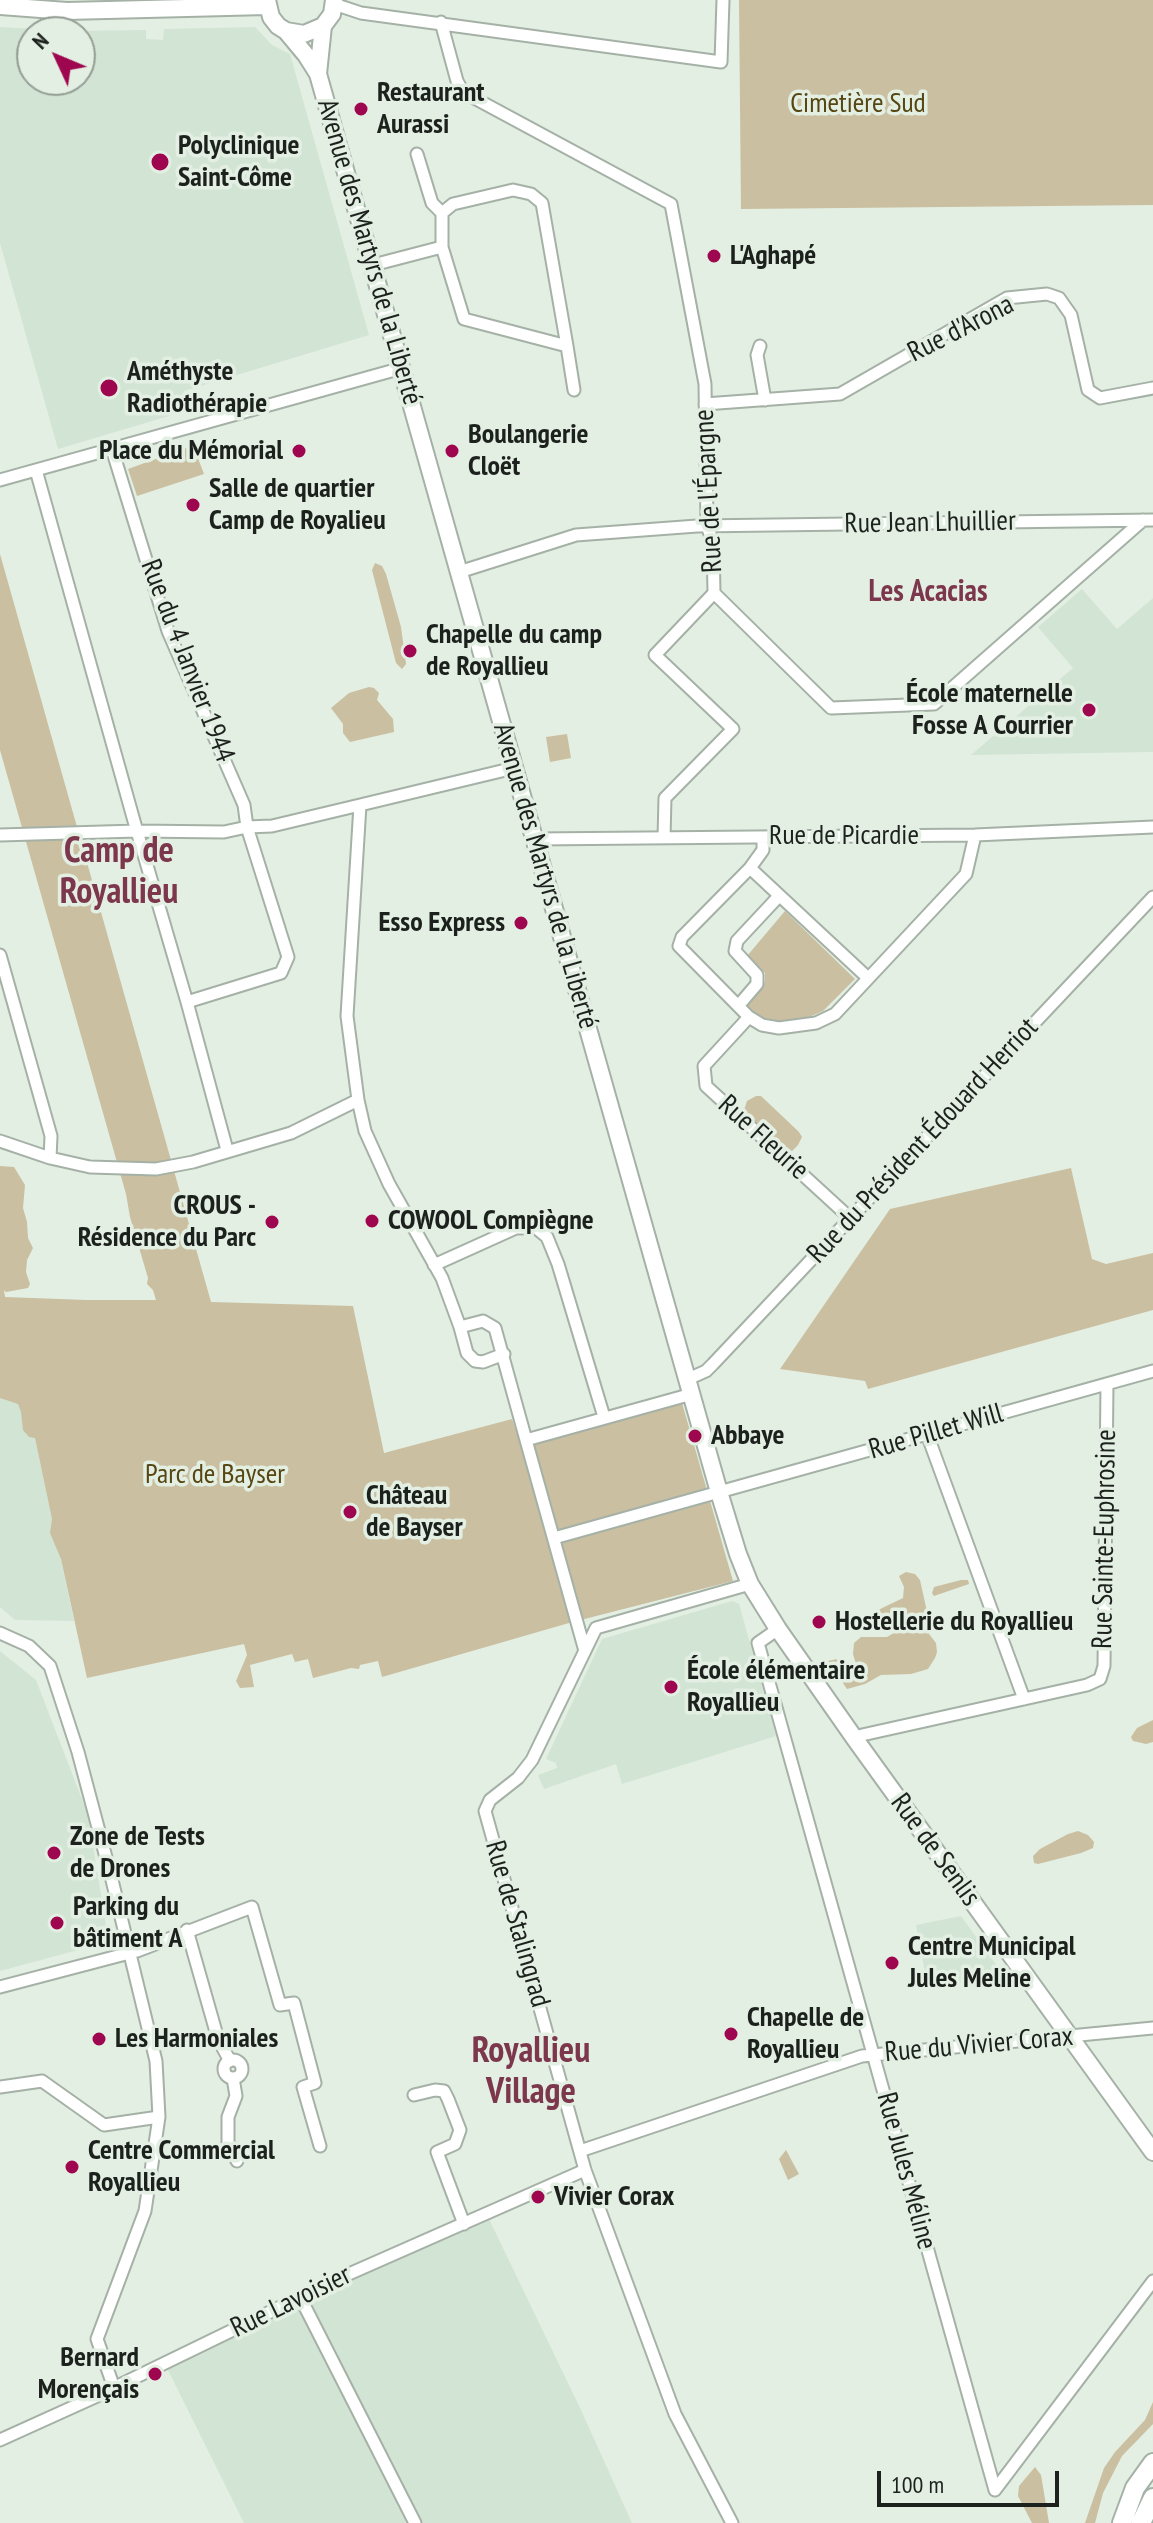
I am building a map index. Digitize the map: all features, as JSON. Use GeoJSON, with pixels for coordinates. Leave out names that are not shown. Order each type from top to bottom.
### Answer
{"type":"FeatureCollection","features":[{"type":"Feature","properties":{"kind":"main road"},"geometry":{"type":"LineString","coordinates":[[1122,2523],[1135,2488],[1153,2463]]}},
{"type":"Feature","properties":{"kind":"main road"},"geometry":{"type":"LineString","coordinates":[[1141,2523],[1153,2498]]}},
{"type":"Feature","properties":{"kind":"street"},"geometry":{"type":"LineString","coordinates":[[286,31],[304,34],[323,26],[332,14],[334,2],[361,13],[721,62],[723,0]]}},
{"type":"Feature","properties":{"kind":"street"},"geometry":{"type":"LineString","coordinates":[[0,6],[67,11],[267,3]]}},
{"type":"Feature","properties":{"kind":"street","name":"Avenue des Martyrs de la Liberté"},"geometry":{"type":"LineString","coordinates":[[267,3],[271,17],[306,55],[318,74],[719,1492],[750,1584]]}},
{"type":"Feature","properties":{"kind":"street","name":"Rue de l'Épargne"},"geometry":{"type":"LineString","coordinates":[[441,22],[457,81],[463,92],[671,204],[705,384],[707,526],[713,542],[714,593],[831,708],[934,704],[1148,520]]}},
{"type":"Feature","properties":{"kind":"street","name":"Avenue des Martyrs de la Liberté"},"geometry":{"type":"LineString","coordinates":[[318,74],[323,26]]}},
{"type":"Feature","properties":{"kind":"street"},"geometry":{"type":"LineString","coordinates":[[417,154],[432,203],[442,213],[442,247],[464,319],[567,346]]}},
{"type":"Feature","properties":{"kind":"street"},"geometry":{"type":"LineString","coordinates":[[442,213],[453,204],[513,190],[531,194],[542,203],[574,390]]}},
{"type":"Feature","properties":{"kind":"street"},"geometry":{"type":"LineString","coordinates":[[373,265],[442,247]]}},
{"type":"Feature","properties":{"kind":"street","name":"Rue d'Arona"},"geometry":{"type":"LineString","coordinates":[[705,404],[840,394],[1007,298],[1047,294],[1059,298],[1071,315],[1088,390],[1100,398],[1153,388]]}},
{"type":"Feature","properties":{"kind":"street"},"geometry":{"type":"LineString","coordinates":[[760,346],[757,355],[765,400]]}},
{"type":"Feature","properties":{"kind":"street"},"geometry":{"type":"LineString","coordinates":[[0,480],[402,368]]}},
{"type":"Feature","properties":{"kind":"street","name":"Rue du 4 Janvier 1944"},"geometry":{"type":"LineString","coordinates":[[112,449],[168,631],[244,805],[247,827],[288,957],[281,973],[187,1002]]}},
{"type":"Feature","properties":{"kind":"street"},"geometry":{"type":"LineString","coordinates":[[36,470],[227,1150]]}},
{"type":"Feature","properties":{"kind":"street","name":"Rue Jean Lhuillier"},"geometry":{"type":"LineString","coordinates":[[459,572],[576,535],[707,526],[1148,520]]}},
{"type":"Feature","properties":{"kind":"street"},"geometry":{"type":"LineString","coordinates":[[664,838],[665,798],[733,729],[655,655],[714,593]]}},
{"type":"Feature","properties":{"kind":"street"},"geometry":{"type":"LineString","coordinates":[[0,835],[224,832],[272,826],[514,768]]}},
{"type":"Feature","properties":{"kind":"street"},"geometry":{"type":"LineString","coordinates":[[360,805],[347,1016],[365,1131],[389,1184],[442,1278],[467,1353],[475,1361],[483,1362],[504,1354]]}},
{"type":"Feature","properties":{"kind":"street","name":"Rue de Picardie"},"geometry":{"type":"LineString","coordinates":[[535,839],[975,835],[1153,827]]}},
{"type":"Feature","properties":{"kind":"street"},"geometry":{"type":"LineString","coordinates":[[763,837],[763,850],[750,868],[682,937],[679,946],[749,1017],[762,1025],[779,1028],[816,1023],[835,1014],[966,874],[975,835]]}},
{"type":"Feature","properties":{"kind":"street"},"geometry":{"type":"LineString","coordinates":[[750,868],[868,978]]}},
{"type":"Feature","properties":{"kind":"street"},"geometry":{"type":"LineString","coordinates":[[739,1005],[757,984],[757,975],[735,951],[737,941],[779,896]]}},
{"type":"Feature","properties":{"kind":"street","name":"Rue du Président Édouard Herriot"},"geometry":{"type":"LineString","coordinates":[[690,1386],[1153,897]]}},
{"type":"Feature","properties":{"kind":"street"},"geometry":{"type":"LineString","coordinates":[[0,955],[51,1136],[50,1158]]}},
{"type":"Feature","properties":{"kind":"street","name":"Rue Fleurie"},"geometry":{"type":"LineString","coordinates":[[749,1017],[704,1066],[706,1086],[850,1218]]}},
{"type":"Feature","properties":{"kind":"street"},"geometry":{"type":"LineString","coordinates":[[0,1141],[50,1158],[90,1167],[156,1169],[193,1162],[291,1133],[358,1100]]}},
{"type":"Feature","properties":{"kind":"street"},"geometry":{"type":"LineString","coordinates":[[434,1265],[516,1228],[536,1228],[547,1237],[604,1417]]}},
{"type":"Feature","properties":{"kind":"street"},"geometry":{"type":"LineString","coordinates":[[460,1327],[483,1321],[495,1328],[585,1651]]}},
{"type":"Feature","properties":{"kind":"street","name":"Rue Pillet Will"},"geometry":{"type":"LineString","coordinates":[[554,1538],[1153,1371]]}},
{"type":"Feature","properties":{"kind":"street","name":"Rue Sainte-Euphrosine"},"geometry":{"type":"LineString","coordinates":[[855,1739],[1087,1685],[1100,1679],[1103,1674],[1107,1384]]}},
{"type":"Feature","properties":{"kind":"street"},"geometry":{"type":"LineString","coordinates":[[526,1440],[604,1417],[690,1386]]}},
{"type":"Feature","properties":{"kind":"street"},"geometry":{"type":"LineString","coordinates":[[927,1434],[1024,1699]]}},
{"type":"Feature","properties":{"kind":"street","name":"Rue de Senlis"},"geometry":{"type":"LineString","coordinates":[[750,1584],[855,1739],[1153,2152]]}},
{"type":"Feature","properties":{"kind":"street","name":"Rue de Stalingrad"},"geometry":{"type":"LineString","coordinates":[[732,2523],[675,2414],[585,2170],[485,1811],[490,1800],[518,1778],[532,1760],[596,1628],[750,1584]]}},
{"type":"Feature","properties":{"kind":"street","name":"Rue Jules Méline"},"geometry":{"type":"LineString","coordinates":[[778,1629],[758,1643],[995,2490],[1153,2281]]}},
{"type":"Feature","properties":{"kind":"street"},"geometry":{"type":"LineString","coordinates":[[0,1633],[29,1646],[50,1666],[78,1752],[156,2061],[159,2117],[145,2211],[97,2339],[114,2388]]}},
{"type":"Feature","properties":{"kind":"street"},"geometry":{"type":"LineString","coordinates":[[0,1987],[130,1952],[252,1907],[280,2005],[294,2003],[315,2083],[303,2087],[320,2146]]}},
{"type":"Feature","properties":{"kind":"street"},"geometry":{"type":"LineString","coordinates":[[187,1930],[218,2039],[230,2061],[224,2069],[233,2078],[236,2096],[228,2117],[228,2142],[237,2161]]}},
{"type":"Feature","properties":{"kind":"street","name":"Rue du Vivier Corax"},"geometry":{"type":"LineString","coordinates":[[580,2151],[872,2055],[1153,2028]]}},
{"type":"Feature","properties":{"kind":"street"},"geometry":{"type":"LineString","coordinates":[[0,2087],[42,2081],[104,2125],[159,2117]]}},
{"type":"Feature","properties":{"kind":"street"},"geometry":{"type":"LineString","coordinates":[[414,2095],[444,2091],[452,2109],[460,2130],[455,2144],[437,2152],[464,2224]]}},
{"type":"Feature","properties":{"kind":"street","name":"Rue Lavoisier"},"geometry":{"type":"LineString","coordinates":[[0,2440],[300,2297],[585,2170]]}},
{"type":"Feature","properties":{"kind":"street"},"geometry":{"type":"LineString","coordinates":[[300,2297],[415,2523]]}},
{"type":"Feature","properties":{"kind":"shaded area","name":"Polyclinique Saint-Côme"},"geometry":{"type":"Polygon","coordinates":[[[0,27],[16,28],[16,96],[96,96],[96,31],[146,30],[146,39],[163,40],[164,29],[255,27],[272,45],[290,54],[369,335],[184,391],[189,410],[58,449],[0,243],[0,27]]]}},
{"type":"Feature","properties":{"kind":"shaded area","name":"École maternelle Fosse A Courrier"},"geometry":{"type":"Polygon","coordinates":[[[1082,589],[1117,629],[1153,598],[1153,752],[971,755],[1073,668],[1038,627],[1082,589]]]}},
{"type":"Feature","properties":{"kind":"shaded area"},"geometry":{"type":"Polygon","coordinates":[[[0,1277],[74,1621],[15,1620],[0,1607],[0,1277]]]}},
{"type":"Feature","properties":{"kind":"shaded area","name":"École élémentaire Royallieu"},"geometry":{"type":"Polygon","coordinates":[[[732,1601],[739,1604],[776,1736],[622,1784],[616,1764],[544,1789],[538,1775],[557,1768],[556,1763],[546,1759],[602,1639],[732,1601]]]}},
{"type":"Feature","properties":{"kind":"shaded area"},"geometry":{"type":"Polygon","coordinates":[[[0,1651],[36,1680],[88,1815],[107,1932],[78,1950],[0,1971],[0,1651]]]}},
{"type":"Feature","properties":{"kind":"shaded area"},"geometry":{"type":"Polygon","coordinates":[[[961,1916],[1003,1974],[928,1989],[916,1925],[961,1916]]]}},
{"type":"Feature","properties":{"kind":"shaded area"},"geometry":{"type":"Polygon","coordinates":[[[489,2219],[632,2523],[244,2523],[167,2368],[328,2290],[489,2219]]]}},
{"type":"Feature","properties":{"kind":"green space","name":"Cimetière Sud"},"geometry":{"type":"Polygon","coordinates":[[[739,0],[1153,0],[1153,205],[741,209],[739,0]]]}},
{"type":"Feature","properties":{"kind":"green space"},"geometry":{"type":"Polygon","coordinates":[[[186,448],[189,454],[196,453],[204,474],[137,496],[128,469],[186,448]]]}},
{"type":"Feature","properties":{"kind":"green space","name":"Parc de Bayser"},"geometry":{"type":"Polygon","coordinates":[[[0,554],[211,1302],[353,1306],[384,1453],[512,1419],[522,1448],[682,1403],[733,1581],[569,1623],[382,1677],[378,1661],[360,1665],[359,1669],[351,1668],[313,1678],[308,1659],[295,1662],[292,1654],[250,1665],[254,1687],[240,1688],[236,1681],[247,1655],[244,1644],[87,1678],[61,1559],[50,1533],[52,1519],[35,1438],[29,1437],[23,1430],[18,1404],[0,1398],[0,1166],[14,1167],[25,1185],[23,1208],[28,1238],[33,1248],[27,1260],[28,1288],[4,1290],[5,1297],[156,1300],[147,1284],[126,1194],[0,750],[0,554]]]}},
{"type":"Feature","properties":{"kind":"green space"},"geometry":{"type":"Polygon","coordinates":[[[375,563],[382,566],[386,574],[401,627],[406,664],[402,669],[396,663],[372,570],[375,563]]]}},
{"type":"Feature","properties":{"kind":"green space"},"geometry":{"type":"Polygon","coordinates":[[[369,687],[379,693],[377,700],[393,719],[394,732],[350,742],[343,733],[343,724],[331,708],[349,693],[369,687]]]}},
{"type":"Feature","properties":{"kind":"green space"},"geometry":{"type":"Polygon","coordinates":[[[567,734],[571,758],[550,762],[546,737],[567,734]]]}},
{"type":"Feature","properties":{"kind":"green space"},"geometry":{"type":"Polygon","coordinates":[[[785,911],[855,979],[823,1011],[784,1022],[760,1017],[746,1005],[765,981],[765,973],[747,956],[785,911]]]}},
{"type":"Feature","properties":{"kind":"green space"},"geometry":{"type":"Polygon","coordinates":[[[761,1096],[799,1132],[802,1137],[792,1151],[783,1149],[744,1110],[747,1101],[761,1096]]]}},
{"type":"Feature","properties":{"kind":"green space"},"geometry":{"type":"Polygon","coordinates":[[[1071,1168],[1092,1259],[1106,1264],[1153,1253],[1153,1310],[868,1389],[865,1381],[780,1369],[890,1209],[1071,1168]]]}},
{"type":"Feature","properties":{"kind":"green space"},"geometry":{"type":"Polygon","coordinates":[[[906,1572],[915,1574],[920,1580],[929,1634],[936,1643],[935,1658],[928,1669],[911,1674],[881,1675],[847,1689],[828,1661],[837,1659],[846,1673],[853,1675],[858,1671],[853,1654],[854,1643],[861,1637],[887,1637],[894,1633],[888,1626],[875,1621],[876,1611],[903,1598],[904,1587],[899,1576],[906,1572]]]}},
{"type":"Feature","properties":{"kind":"green space"},"geometry":{"type":"Polygon","coordinates":[[[968,1580],[969,1584],[934,1596],[932,1593],[934,1587],[968,1580]]]}},
{"type":"Feature","properties":{"kind":"green space"},"geometry":{"type":"Polygon","coordinates":[[[1153,1720],[1153,1742],[1133,1741],[1131,1737],[1137,1728],[1153,1720]]]}},
{"type":"Feature","properties":{"kind":"green space"},"geometry":{"type":"Polygon","coordinates":[[[1078,1831],[1088,1835],[1094,1842],[1093,1848],[1034,1863],[1033,1856],[1040,1849],[1078,1831]]]}},
{"type":"Feature","properties":{"kind":"green space"},"geometry":{"type":"Polygon","coordinates":[[[786,2150],[799,2174],[788,2180],[779,2159],[786,2150]]]}},
{"type":"Feature","properties":{"kind":"green space"},"geometry":{"type":"Polygon","coordinates":[[[1153,2402],[1153,2424],[1122,2456],[1103,2493],[1095,2523],[1085,2523],[1104,2468],[1145,2420],[1153,2402]]]}},
{"type":"Feature","properties":{"kind":"green space"},"geometry":{"type":"Polygon","coordinates":[[[1035,2467],[1041,2475],[1049,2523],[1032,2523],[1018,2496],[1019,2486],[1035,2467]]]}},
{"type":"Feature","properties":{"kind":"place","name":"Restaurant Aurassi"},"geometry":{"type":"Point","coordinates":[361,109]}},
{"type":"Feature","properties":{"kind":"place","name":"Polyclinique Saint-Côme"},"geometry":{"type":"Point","coordinates":[160,162]}},
{"type":"Feature","properties":{"kind":"place","name":"L'Aghapé"},"geometry":{"type":"Point","coordinates":[714,256]}},
{"type":"Feature","properties":{"kind":"place","name":"Améthyste Radiothérapie"},"geometry":{"type":"Point","coordinates":[109,388]}},
{"type":"Feature","properties":{"kind":"place","name":"Place du Mémorial"},"geometry":{"type":"Point","coordinates":[299,451]}},
{"type":"Feature","properties":{"kind":"place","name":"Boulangerie Cloët"},"geometry":{"type":"Point","coordinates":[452,451]}},
{"type":"Feature","properties":{"kind":"place","name":"Salle de quartier Camp de Royalieu"},"geometry":{"type":"Point","coordinates":[193,505]}},
{"type":"Feature","properties":{"kind":"place","name":"Chapelle du camp de Royallieu"},"geometry":{"type":"Point","coordinates":[410,651]}},
{"type":"Feature","properties":{"kind":"place","name":"École maternelle Fosse A Courrier"},"geometry":{"type":"Point","coordinates":[1089,710]}},
{"type":"Feature","properties":{"kind":"place","name":"Esso Express"},"geometry":{"type":"Point","coordinates":[521,923]}},
{"type":"Feature","properties":{"kind":"place","name":"COWOOL Compiègne"},"geometry":{"type":"Point","coordinates":[372,1221]}},
{"type":"Feature","properties":{"kind":"place","name":"CROUS - Résidence du Parc"},"geometry":{"type":"Point","coordinates":[272,1222]}},
{"type":"Feature","properties":{"kind":"place","name":"Abbaye"},"geometry":{"type":"Point","coordinates":[695,1436]}},
{"type":"Feature","properties":{"kind":"place","name":"Château de Bayser"},"geometry":{"type":"Point","coordinates":[350,1512]}},
{"type":"Feature","properties":{"kind":"place","name":"Hostellerie du Royallieu"},"geometry":{"type":"Point","coordinates":[819,1622]}},
{"type":"Feature","properties":{"kind":"place","name":"École élémentaire Royallieu"},"geometry":{"type":"Point","coordinates":[671,1687]}},
{"type":"Feature","properties":{"kind":"place","name":"Zone de Tests de Drones"},"geometry":{"type":"Point","coordinates":[54,1853]}},
{"type":"Feature","properties":{"kind":"place","name":"Parking du bâtiment A"},"geometry":{"type":"Point","coordinates":[57,1923]}},
{"type":"Feature","properties":{"kind":"place","name":"Centre Municipal Jules Meline"},"geometry":{"type":"Point","coordinates":[892,1963]}},
{"type":"Feature","properties":{"kind":"place","name":"Chapelle de Royallieu"},"geometry":{"type":"Point","coordinates":[731,2034]}},
{"type":"Feature","properties":{"kind":"place","name":"Les Harmoniales"},"geometry":{"type":"Point","coordinates":[99,2039]}},
{"type":"Feature","properties":{"kind":"place","name":"Centre Commercial Royallieu"},"geometry":{"type":"Point","coordinates":[72,2167]}},
{"type":"Feature","properties":{"kind":"place","name":"Vivier Corax"},"geometry":{"type":"Point","coordinates":[538,2197]}},
{"type":"Feature","properties":{"kind":"place","name":"Bernard Morençais"},"geometry":{"type":"Point","coordinates":[155,2374]}},
{"type":"Feature","properties":{"kind":"district","name":"Les Acacias"},"geometry":{"type":"Point","coordinates":[928,592]}},
{"type":"Feature","properties":{"kind":"district","name":"Camp de Royallieu"},"geometry":{"type":"Point","coordinates":[119,872]}},
{"type":"Feature","properties":{"kind":"district","name":"Royallieu Village"},"geometry":{"type":"Point","coordinates":[531,2072]}}]}
